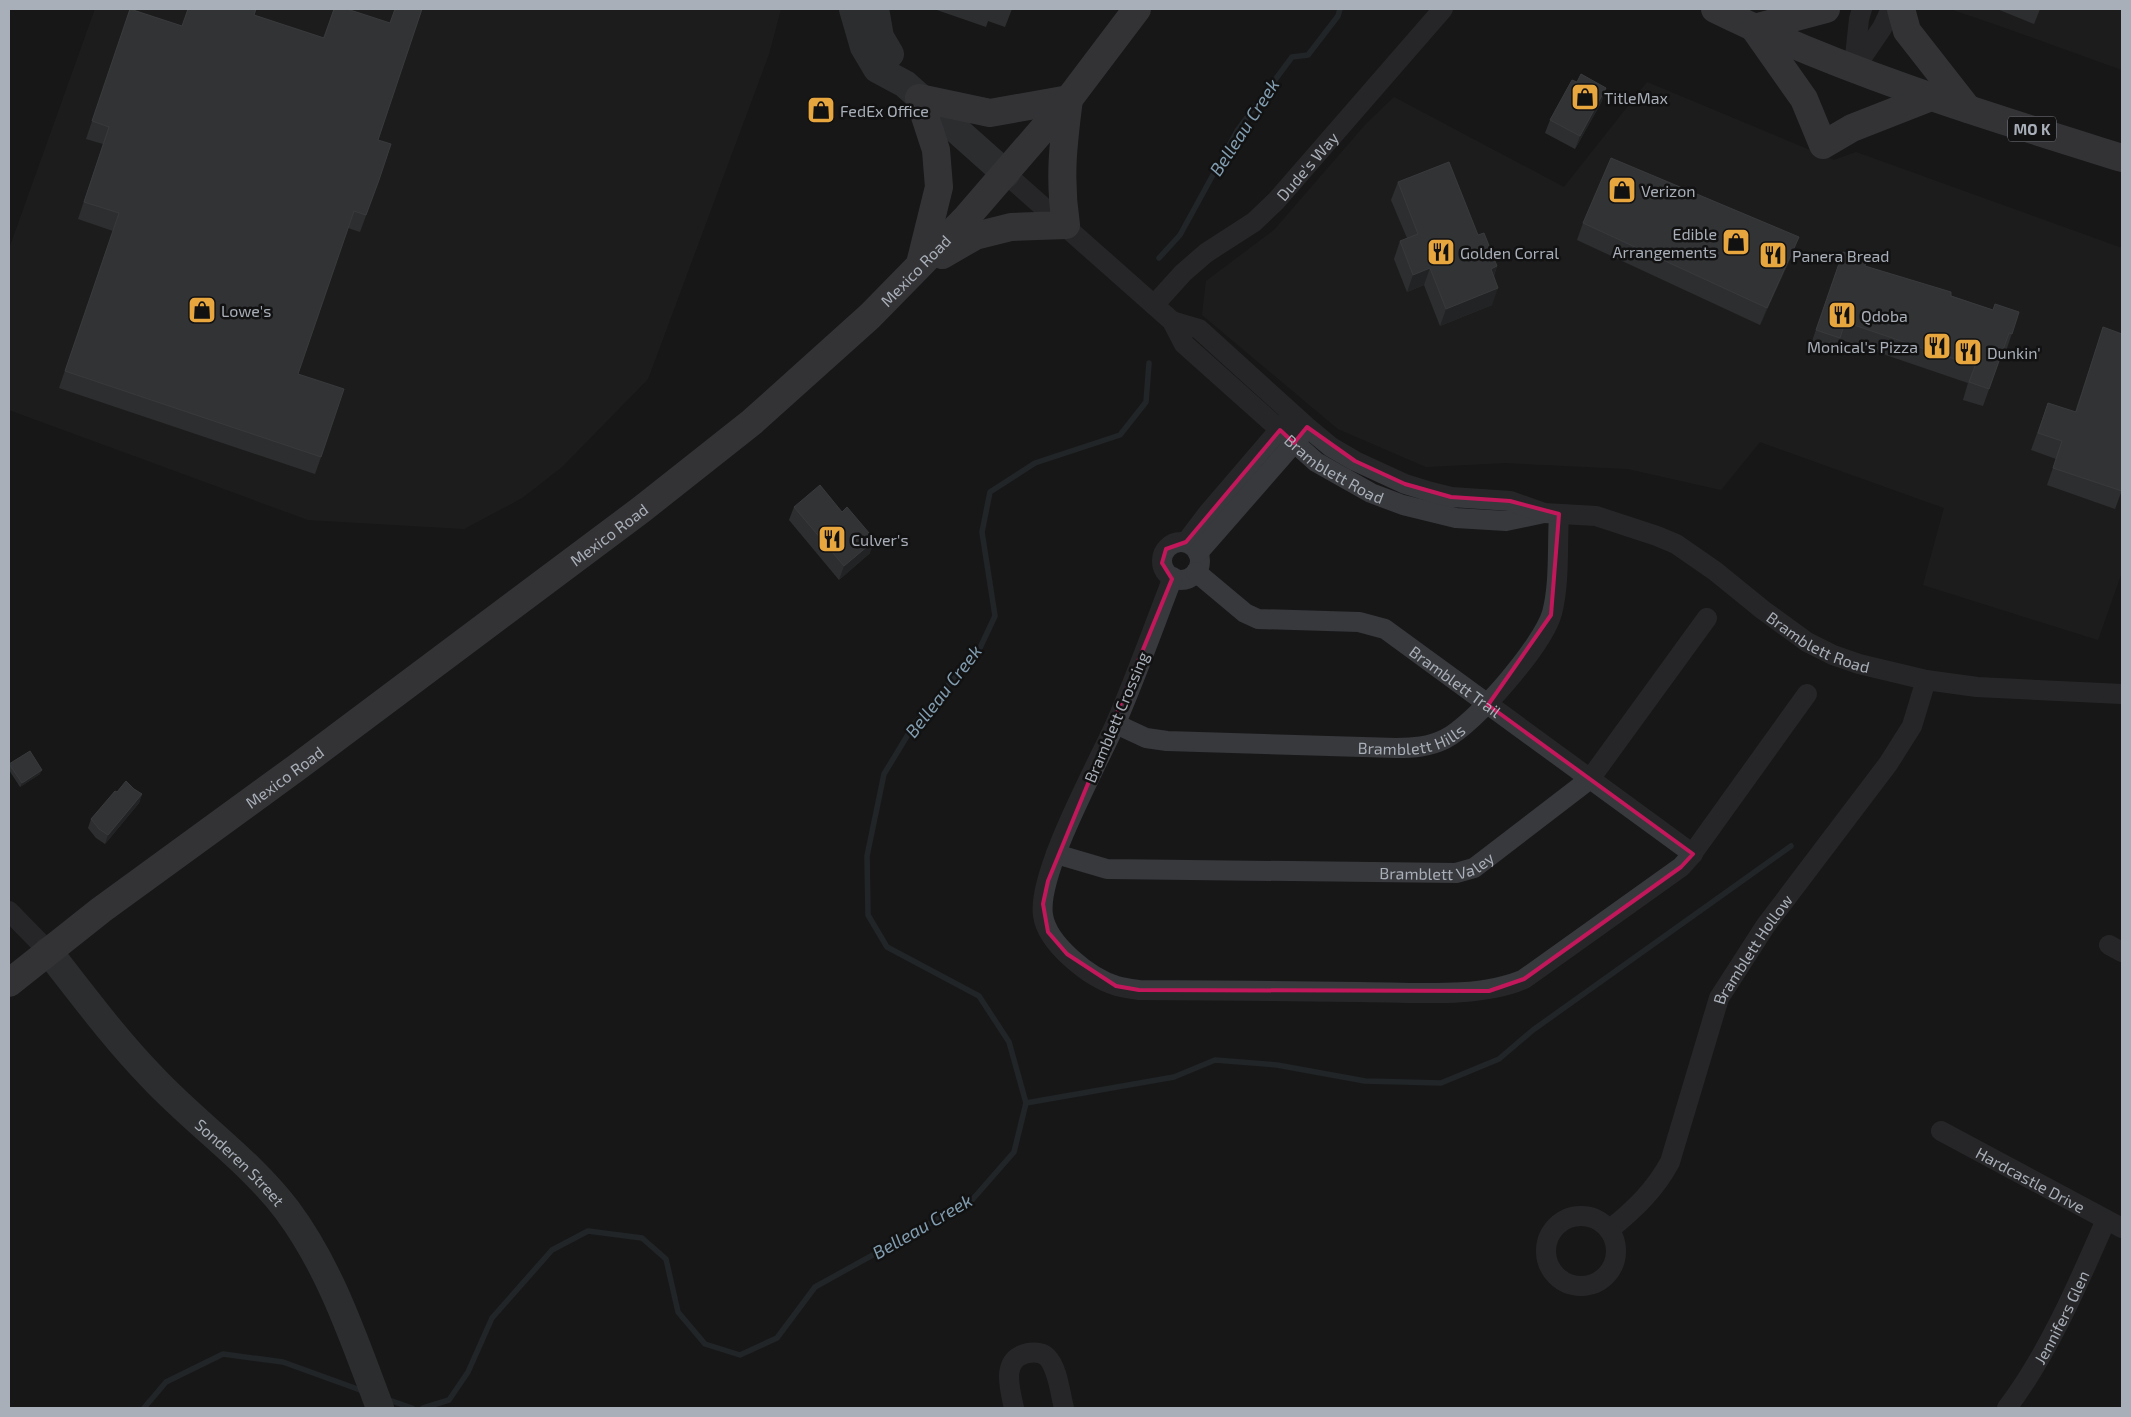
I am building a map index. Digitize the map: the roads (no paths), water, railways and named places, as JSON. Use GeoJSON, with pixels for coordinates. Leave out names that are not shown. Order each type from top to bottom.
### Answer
{"type":"FeatureCollection","features":[{"type":"Feature","properties":{"kind":"main road","name":"Mexico Road"},"geometry":{"type":"LineString","coordinates":[[9,983],[695,468],[813,368],[919,268],[1006,174],[1069,99],[1137,9]]}},
{"type":"Feature","properties":{"kind":"main road","name":"MO K"},"geometry":{"type":"LineString","coordinates":[[1715,9],[1754,28],[1854,69],[1931,97],[2122,158]]}},
{"type":"Feature","properties":{"kind":"main road"},"geometry":{"type":"LineString","coordinates":[[1826,9],[1754,28],[1804,99],[1823,145],[1852,128],[1931,97]]}},
{"type":"Feature","properties":{"kind":"main road"},"geometry":{"type":"LineString","coordinates":[[1901,9],[1907,31],[1968,109]]}},
{"type":"Feature","properties":{"kind":"main road"},"geometry":{"type":"LineString","coordinates":[[912,91],[990,113],[1069,99],[1061,164],[1066,225],[1011,227],[975,236],[919,268]]}},
{"type":"Feature","properties":{"kind":"main road"},"geometry":{"type":"LineString","coordinates":[[912,91],[936,150],[939,188],[919,268]]}},
{"type":"Feature","properties":{"kind":"street"},"geometry":{"type":"LineString","coordinates":[[853,9],[864,47],[877,69],[912,91],[1006,174]]}},
{"type":"Feature","properties":{"kind":"street"},"geometry":{"type":"LineString","coordinates":[[875,9],[880,36],[912,91]]}},
{"type":"Feature","properties":{"kind":"street","name":"Dude's Way"},"geometry":{"type":"LineString","coordinates":[[1154,305],[1182,273],[1206,253],[1254,222],[1276,201],[1443,9]]}},
{"type":"Feature","properties":{"kind":"street"},"geometry":{"type":"LineString","coordinates":[[1854,69],[1859,19],[1862,9]]}},
{"type":"Feature","properties":{"kind":"street"},"geometry":{"type":"LineString","coordinates":[[1854,69],[1882,28],[1891,9]]}},
{"type":"Feature","properties":{"kind":"street","name":"Bramblett Road"},"geometry":{"type":"LineString","coordinates":[[1006,174],[1172,320],[1199,329],[1300,421],[1331,446],[1355,462],[1405,484],[1451,497],[1510,501],[1551,513],[1596,516],[1657,536],[1676,544],[1715,571],[1763,610],[1807,642],[1859,664],[1926,680],[1977,687],[2122,694]]}},
{"type":"Feature","properties":{"kind":"street","name":"Bramblett Road"},"geometry":{"type":"LineString","coordinates":[[1172,320],[1184,344],[1316,462],[1371,492],[1432,513],[1456,518],[1506,521],[1551,513]]}},
{"type":"Feature","properties":{"kind":"street"},"geometry":{"type":"LineString","coordinates":[[1193,556],[1172,544],[1163,556],[1165,570],[1173,577],[1184,579],[1193,556],[1208,513],[1300,421]]}},
{"type":"Feature","properties":{"kind":"street","name":"Bramblett Hills"},"geometry":{"type":"LineString","coordinates":[[1116,724],[1146,738],[1167,741],[1405,748],[1422,747],[1444,740],[1467,725],[1488,705],[1544,630],[1551,615],[1554,602],[1551,513]]}},
{"type":"Feature","properties":{"kind":"street","name":"Bramblett Trail"},"geometry":{"type":"LineString","coordinates":[[1193,556],[1245,613],[1258,619],[1359,622],[1384,629],[1693,854]]}},
{"type":"Feature","properties":{"kind":"street","name":"Bramblett Crossing"},"geometry":{"type":"LineString","coordinates":[[1173,577],[1116,724],[1056,854],[1042,904],[1048,932],[1067,954],[1086,969],[1116,986],[1139,990],[1488,991],[1524,979],[1681,867],[1693,854],[1807,694]]}},
{"type":"Feature","properties":{"kind":"street","name":"Bramblett Valey"},"geometry":{"type":"LineString","coordinates":[[1056,854],[1107,869],[1456,873],[1474,868],[1590,779],[1707,618]]}},
{"type":"Feature","properties":{"kind":"street","name":"Bramblett Hollow"},"geometry":{"type":"LineString","coordinates":[[1609,1230],[1635,1208],[1653,1188],[1670,1162],[1719,998],[1766,925],[1888,764],[1912,726],[1926,680]]}},
{"type":"Feature","properties":{"kind":"street"},"geometry":{"type":"LineString","coordinates":[[9,912],[48,952]]}},
{"type":"Feature","properties":{"kind":"street","name":"Sonderen Street"},"geometry":{"type":"LineString","coordinates":[[48,952],[151,1076],[266,1185],[287,1210],[318,1257],[334,1290],[380,1408]]}},
{"type":"Feature","properties":{"kind":"street","name":"Hardcastle Drive"},"geometry":{"type":"LineString","coordinates":[[1941,1131],[2114,1224]]}},
{"type":"Feature","properties":{"kind":"street","name":"Jennifers Glen"},"geometry":{"type":"LineString","coordinates":[[2007,1408],[2032,1371],[2082,1275],[2114,1224]]}},
{"type":"Feature","properties":{"kind":"street"},"geometry":{"type":"LineString","coordinates":[[1014,1408],[1008,1381],[1009,1369],[1016,1358],[1027,1353],[1038,1352],[1046,1356],[1053,1366],[1064,1408]]}},
{"type":"Feature","properties":{"kind":"waterway","name":"Belleau Creek"},"geometry":{"type":"LineString","coordinates":[[1159,258],[1180,235],[1237,131],[1292,57],[1308,55],[1338,16],[1340,9]]}},
{"type":"Feature","properties":{"kind":"waterway","name":"Belleau Creek"},"geometry":{"type":"LineString","coordinates":[[423,1408],[449,1400],[468,1372],[492,1318],[552,1250],[588,1231],[642,1238],[666,1259],[678,1312],[705,1344],[740,1355],[777,1338],[815,1287],[972,1200],[1014,1152],[1026,1103],[1009,1042],[979,996],[887,947],[868,915],[867,856],[884,774],[915,723],[979,650],[995,616],[982,532],[990,492],[1035,463],[1120,435],[1146,402],[1149,363]]}},
{"type":"Feature","properties":{"kind":"waterway"},"geometry":{"type":"LineString","coordinates":[[1026,1103],[1174,1077],[1215,1060],[1277,1065],[1365,1081],[1441,1083],[1499,1059],[1533,1030],[1791,846]]}},
{"type":"Feature","properties":{"kind":"waterway","name":"Belleau Creek"},"geometry":{"type":"LineString","coordinates":[[144,1408],[166,1382],[223,1354],[283,1362],[363,1391]]}},
{"type":"Feature","properties":{"kind":"waterway","name":"Belleau Creek"},"geometry":{"type":"LineString","coordinates":[[386,1399],[412,1408]]}},
{"type":"Feature","properties":{"kind":"place","name":"TitleMax"},"geometry":{"type":"Point","coordinates":[1585,97]}},
{"type":"Feature","properties":{"kind":"place","name":"FedEx Office"},"geometry":{"type":"Point","coordinates":[821,110]}},
{"type":"Feature","properties":{"kind":"place","name":"Verizon"},"geometry":{"type":"Point","coordinates":[1622,190]}},
{"type":"Feature","properties":{"kind":"place","name":"Edible Arrangements"},"geometry":{"type":"Point","coordinates":[1736,242]}},
{"type":"Feature","properties":{"kind":"place","name":"Golden Corral"},"geometry":{"type":"Point","coordinates":[1441,252]}},
{"type":"Feature","properties":{"kind":"place","name":"Panera Bread"},"geometry":{"type":"Point","coordinates":[1773,255]}},
{"type":"Feature","properties":{"kind":"place","name":"Lowe's"},"geometry":{"type":"Point","coordinates":[202,310]}},
{"type":"Feature","properties":{"kind":"place","name":"Qdoba"},"geometry":{"type":"Point","coordinates":[1842,315]}},
{"type":"Feature","properties":{"kind":"place","name":"Monical's Pizza"},"geometry":{"type":"Point","coordinates":[1937,346]}},
{"type":"Feature","properties":{"kind":"place","name":"Dunkin'"},"geometry":{"type":"Point","coordinates":[1968,352]}},
{"type":"Feature","properties":{"kind":"place","name":"Culver's"},"geometry":{"type":"Point","coordinates":[832,539]}}]}
